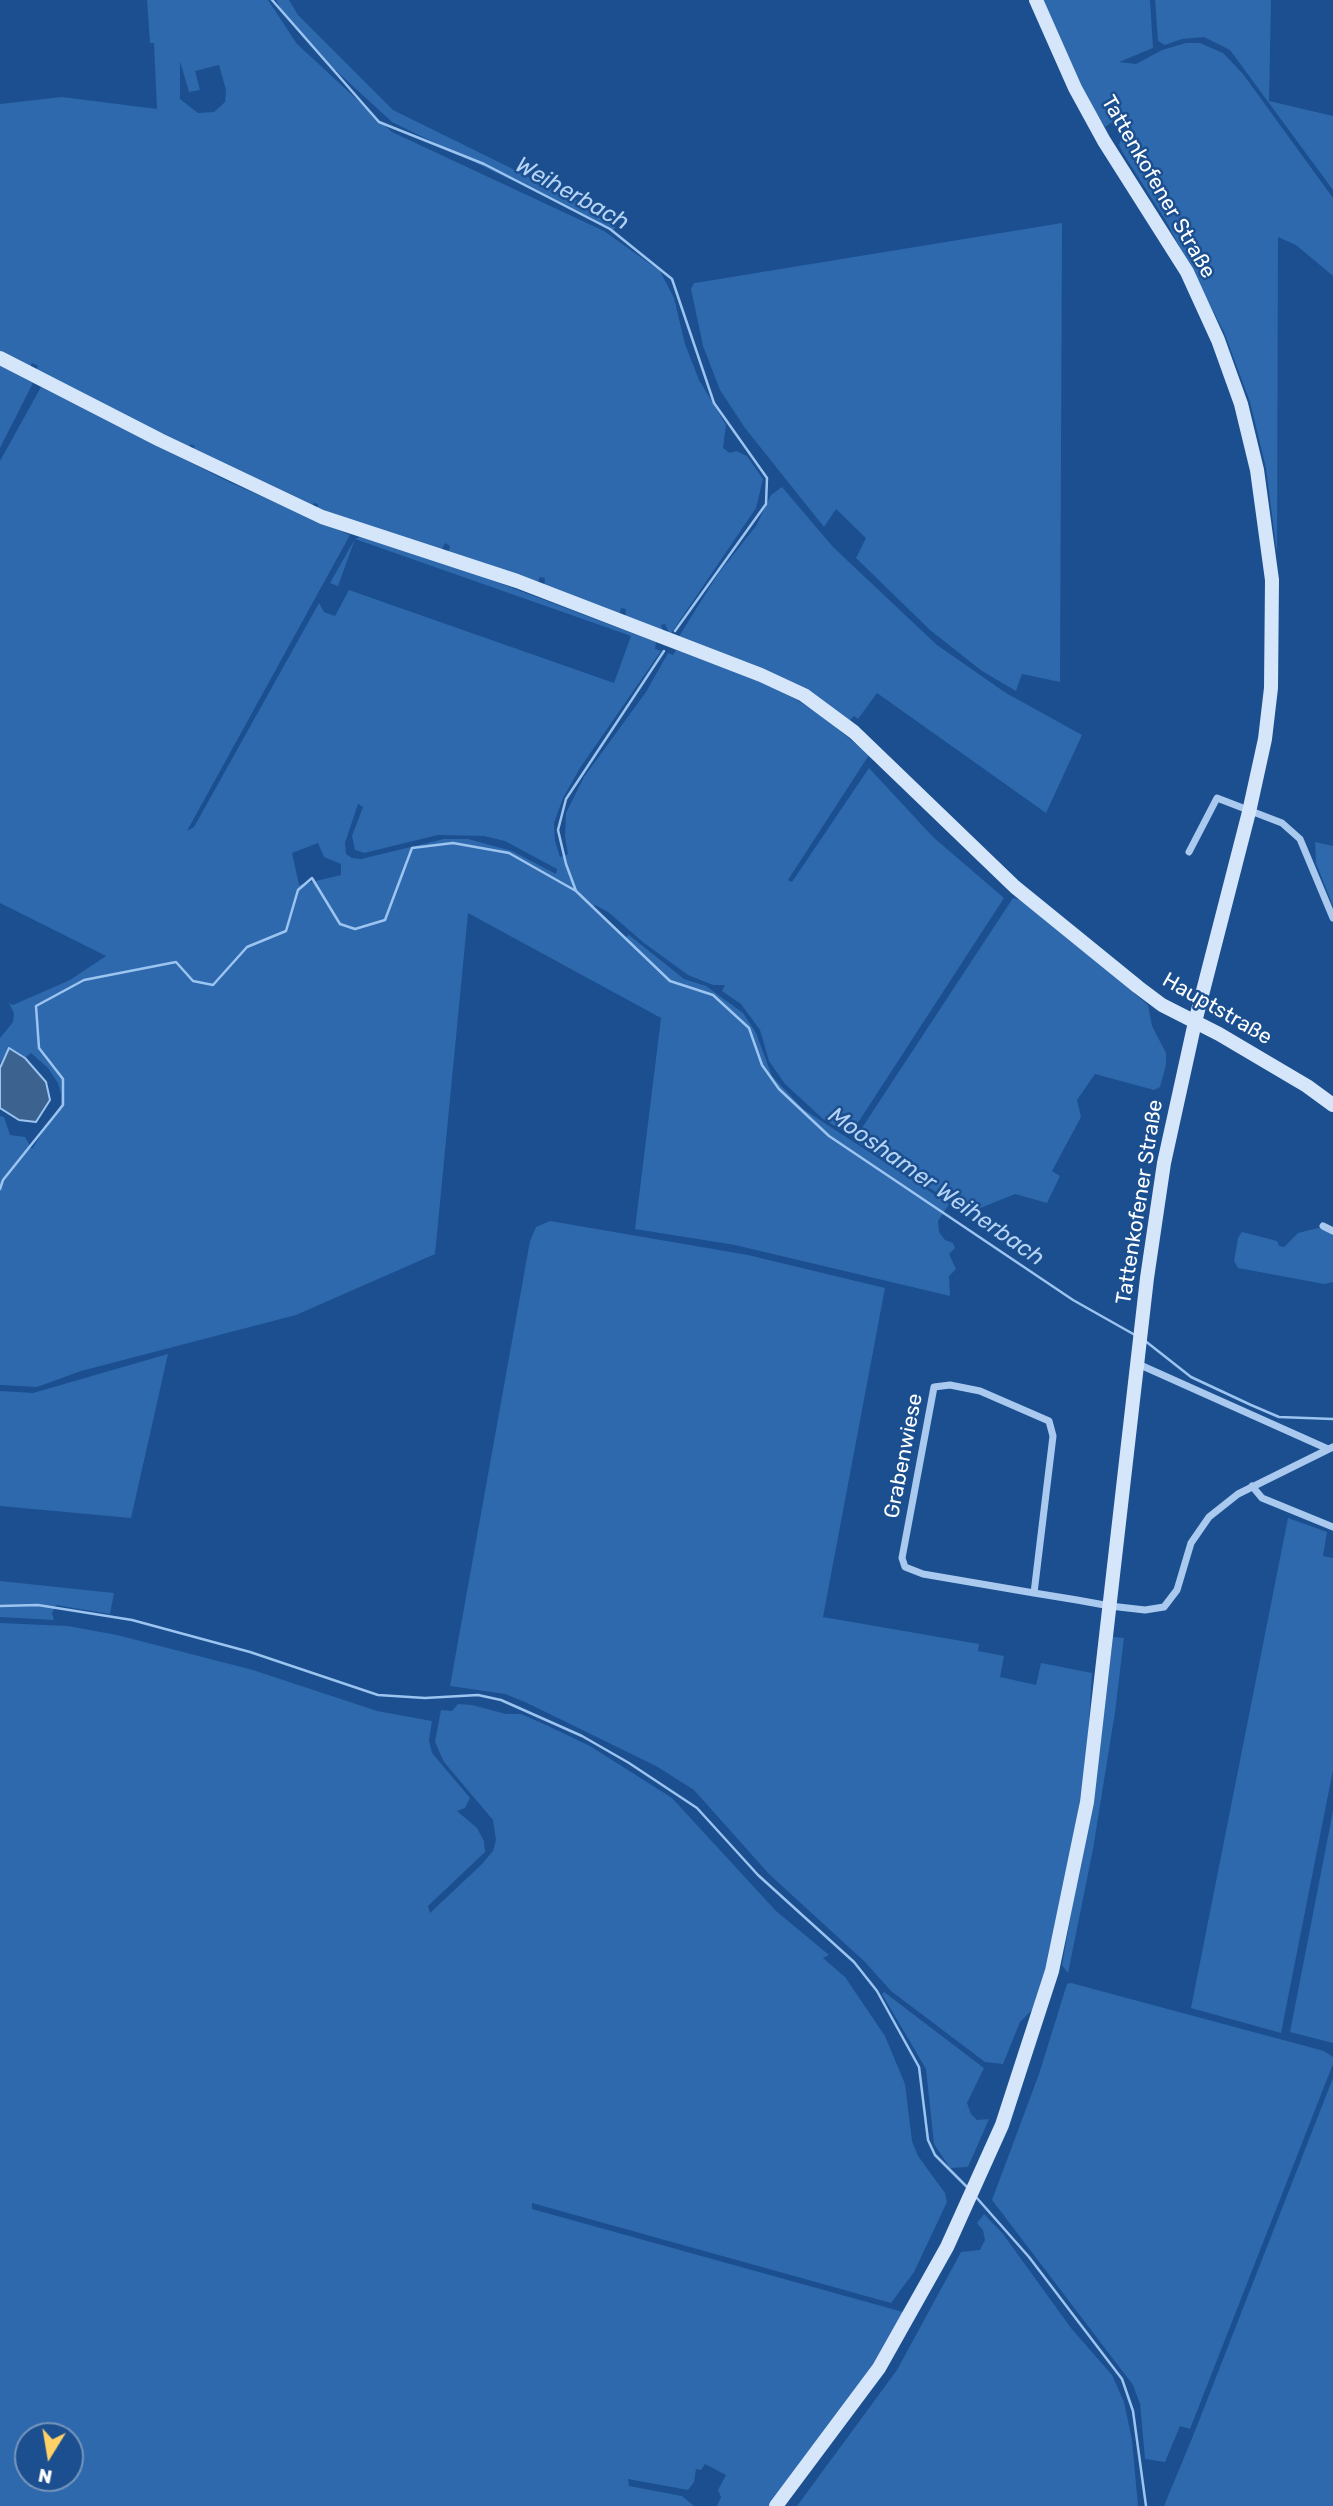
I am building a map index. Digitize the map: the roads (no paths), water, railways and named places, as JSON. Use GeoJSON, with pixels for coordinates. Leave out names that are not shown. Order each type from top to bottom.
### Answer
{"type":"FeatureCollection","features":[{"type":"Feature","properties":{"kind":"main road","name":"Tattenkofener Straße"},"geometry":{"type":"LineString","coordinates":[[776,2506],[879,2368],[930,2281],[979,2180],[1022,2069],[1060,1939],[1087,1802],[1142,1323],[1164,1163],[1195,1022],[1249,812],[1265,739],[1271,688],[1272,580],[1257,470],[1241,404],[1218,340],[1186,272],[1104,141],[1075,88],[1036,0]]}},
{"type":"Feature","properties":{"kind":"main road","name":"Hauptstraße"},"geometry":{"type":"LineString","coordinates":[[0,358],[160,440],[322,517],[517,581],[761,675],[804,695],[854,732],[952,829],[1085,944],[1162,1004],[1296,1079],[1333,1105]]}},
{"type":"Feature","properties":{"kind":"street"},"geometry":{"type":"LineString","coordinates":[[1189,852],[1217,798],[1282,823],[1300,839],[1333,918]]}},
{"type":"Feature","properties":{"kind":"street"},"geometry":{"type":"LineString","coordinates":[[1323,1226],[1333,1231]]}},
{"type":"Feature","properties":{"kind":"street"},"geometry":{"type":"LineString","coordinates":[[1138,1364],[1330,1448]]}},
{"type":"Feature","properties":{"kind":"street","name":"Grabenwiese"},"geometry":{"type":"LineString","coordinates":[[1034,1593],[1053,1436],[1049,1421],[980,1391],[950,1385],[933,1388],[902,1559],[905,1567],[923,1574],[1034,1593],[1110,1606],[1158,1609],[1170,1603],[1195,1535],[1226,1502],[1252,1486]]}},
{"type":"Feature","properties":{"kind":"street"},"geometry":{"type":"LineString","coordinates":[[1330,1448],[1252,1486],[1262,1499],[1333,1527]]}},
{"type":"Feature","properties":{"kind":"waterway","name":"Weiherbach"},"geometry":{"type":"LineString","coordinates":[[272,0],[379,122],[484,164],[610,229],[672,279],[714,403],[767,478],[766,504],[675,631]]}},
{"type":"Feature","properties":{"kind":"waterway","name":"Weiherbach"},"geometry":{"type":"LineString","coordinates":[[576,891],[558,830],[566,799],[664,651]]}},
{"type":"Feature","properties":{"kind":"waterway","name":"Mooshamer Weiherbach"},"geometry":{"type":"LineString","coordinates":[[0,1189],[3,1180],[63,1105],[63,1079],[39,1048],[36,1006],[84,980],[176,962],[193,981],[213,985],[247,947],[286,931],[298,890],[312,878],[340,924],[355,929],[385,920],[412,848],[453,843],[509,853],[576,891],[670,981],[713,995],[749,1028],[762,1065],[779,1089],[829,1136],[1073,1300],[1135,1335]]}},
{"type":"Feature","properties":{"kind":"waterway","name":"Mooshamer Weiherbach"},"geometry":{"type":"LineString","coordinates":[[1144,1340],[1191,1377],[1279,1417],[1333,1419]]}},
{"type":"Feature","properties":{"kind":"waterway"},"geometry":{"type":"LineString","coordinates":[[0,1606],[38,1605],[132,1620],[250,1652],[378,1695],[425,1698],[478,1695],[501,1700],[582,1736],[629,1763],[697,1808],[758,1875],[854,1962],[877,1991],[919,2067],[928,2140],[935,2155],[969,2189]]}},
{"type":"Feature","properties":{"kind":"waterway"},"geometry":{"type":"LineString","coordinates":[[976,2197],[1029,2257],[1122,2379],[1133,2411],[1146,2506]]}}]}
